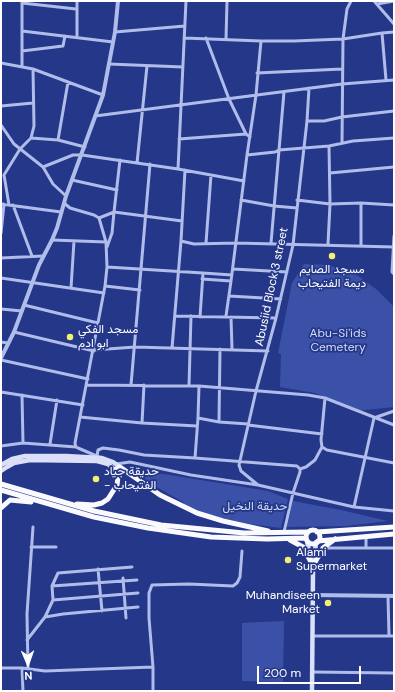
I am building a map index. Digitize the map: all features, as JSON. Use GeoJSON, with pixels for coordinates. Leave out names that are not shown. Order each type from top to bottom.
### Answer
{"type":"FeatureCollection","features":[{"type":"Feature","properties":{"kind":"highway"},"geometry":{"type":"LineString","coordinates":[[64,503],[94,505],[105,501],[111,496],[117,485],[117,467]]}},
{"type":"Feature","properties":{"kind":"highway"},"geometry":{"type":"LineString","coordinates":[[117,467],[160,494],[196,513],[223,521],[276,533]]}},
{"type":"Feature","properties":{"kind":"highway"},"geometry":{"type":"LineString","coordinates":[[1,484],[120,518],[161,525],[224,532],[284,533],[307,537],[311,543],[336,538],[394,534]]}},
{"type":"Feature","properties":{"kind":"highway"},"geometry":{"type":"LineString","coordinates":[[1,490],[121,523],[178,533],[237,538],[288,539],[307,537],[313,530],[317,532],[394,527]]}},
{"type":"Feature","properties":{"kind":"highway"},"geometry":{"type":"LineString","coordinates":[[1,508],[7,501],[14,500],[52,505]]}},
{"type":"Feature","properties":{"kind":"highway"},"geometry":{"type":"LineString","coordinates":[[317,532],[319,535],[317,542]]}},
{"type":"Feature","properties":{"kind":"highway"},"geometry":{"type":"LineString","coordinates":[[288,539],[303,547],[313,563],[323,548],[336,538]]}},
{"type":"Feature","properties":{"kind":"main road"},"geometry":{"type":"LineString","coordinates":[[1,465],[12,459],[25,456],[66,456],[102,458],[117,467]]}},
{"type":"Feature","properties":{"kind":"main road"},"geometry":{"type":"LineString","coordinates":[[1,471],[14,463],[30,460],[97,461],[117,467]]}},
{"type":"Feature","properties":{"kind":"main road"},"geometry":{"type":"LineString","coordinates":[[307,537],[313,563]]}},
{"type":"Feature","properties":{"kind":"main road"},"geometry":{"type":"LineString","coordinates":[[312,691],[313,563],[317,542]]}},
{"type":"Feature","properties":{"kind":"street"},"geometry":{"type":"LineString","coordinates":[[77,1],[77,37]]}},
{"type":"Feature","properties":{"kind":"street"},"geometry":{"type":"LineString","coordinates":[[88,379],[1,359],[14,332],[31,283],[52,240],[66,196],[103,95],[113,42],[118,1]]}},
{"type":"Feature","properties":{"kind":"street"},"geometry":{"type":"LineString","coordinates":[[178,168],[186,1]]}},
{"type":"Feature","properties":{"kind":"street"},"geometry":{"type":"LineString","coordinates":[[226,38],[227,1]]}},
{"type":"Feature","properties":{"kind":"street"},"geometry":{"type":"LineString","coordinates":[[342,143],[343,39],[347,9],[351,1]]}},
{"type":"Feature","properties":{"kind":"street"},"geometry":{"type":"LineString","coordinates":[[375,3],[394,1]]}},
{"type":"Feature","properties":{"kind":"street"},"geometry":{"type":"LineString","coordinates":[[22,66],[22,2],[76,9]]}},
{"type":"Feature","properties":{"kind":"street"},"geometry":{"type":"LineString","coordinates":[[375,3],[394,24]]}},
{"type":"Feature","properties":{"kind":"street"},"geometry":{"type":"LineString","coordinates":[[114,32],[185,26]]}},
{"type":"Feature","properties":{"kind":"street"},"geometry":{"type":"LineString","coordinates":[[22,31],[113,42]]}},
{"type":"Feature","properties":{"kind":"street"},"geometry":{"type":"LineString","coordinates":[[184,38],[226,38],[261,41],[343,39],[382,32],[394,32]]}},
{"type":"Feature","properties":{"kind":"street"},"geometry":{"type":"LineString","coordinates":[[382,32],[386,80]]}},
{"type":"Feature","properties":{"kind":"street"},"geometry":{"type":"LineString","coordinates":[[22,52],[63,46],[65,36]]}},
{"type":"Feature","properties":{"kind":"street"},"geometry":{"type":"LineString","coordinates":[[206,38],[229,99],[246,134],[250,137]]}},
{"type":"Feature","properties":{"kind":"street"},"geometry":{"type":"LineString","coordinates":[[226,316],[256,95],[261,41]]}},
{"type":"Feature","properties":{"kind":"street"},"geometry":{"type":"LineString","coordinates":[[1,63],[33,68],[103,95]]}},
{"type":"Feature","properties":{"kind":"street"},"geometry":{"type":"LineString","coordinates":[[109,64],[183,67]]}},
{"type":"Feature","properties":{"kind":"street"},"geometry":{"type":"LineString","coordinates":[[137,163],[147,66]]}},
{"type":"Feature","properties":{"kind":"street"},"geometry":{"type":"LineString","coordinates":[[32,256],[11,205],[3,175],[20,149],[31,138],[34,126],[32,103],[33,68]]}},
{"type":"Feature","properties":{"kind":"street"},"geometry":{"type":"LineString","coordinates":[[257,73],[342,69]]}},
{"type":"Feature","properties":{"kind":"street"},"geometry":{"type":"LineString","coordinates":[[95,116],[342,84],[394,80]]}},
{"type":"Feature","properties":{"kind":"street"},"geometry":{"type":"LineString","coordinates":[[58,140],[68,82]]}},
{"type":"Feature","properties":{"kind":"street","name":"Abusiid Block 3 street"},"geometry":{"type":"LineString","coordinates":[[239,462],[256,391],[268,351],[293,245],[307,121],[309,88]]}},
{"type":"Feature","properties":{"kind":"street"},"geometry":{"type":"LineString","coordinates":[[271,244],[284,92]]}},
{"type":"Feature","properties":{"kind":"street"},"geometry":{"type":"LineString","coordinates":[[1,106],[32,103]]}},
{"type":"Feature","properties":{"kind":"street"},"geometry":{"type":"LineString","coordinates":[[307,121],[324,121],[342,116],[394,111]]}},
{"type":"Feature","properties":{"kind":"street"},"geometry":{"type":"LineString","coordinates":[[1,125],[14,144],[42,167],[53,184],[66,196]]}},
{"type":"Feature","properties":{"kind":"street"},"geometry":{"type":"LineString","coordinates":[[179,140],[246,134]]}},
{"type":"Feature","properties":{"kind":"street"},"geometry":{"type":"LineString","coordinates":[[31,138],[58,140],[85,147]]}},
{"type":"Feature","properties":{"kind":"street"},"geometry":{"type":"LineString","coordinates":[[247,155],[275,152],[279,150],[329,146],[342,143],[394,138]]}},
{"type":"Feature","properties":{"kind":"street"},"geometry":{"type":"LineString","coordinates":[[328,244],[330,204],[329,146]]}},
{"type":"Feature","properties":{"kind":"street"},"geometry":{"type":"LineString","coordinates":[[42,167],[73,156],[82,155],[178,168],[244,181]]}},
{"type":"Feature","properties":{"kind":"street"},"geometry":{"type":"LineString","coordinates":[[106,249],[112,233],[120,160]]}},
{"type":"Feature","properties":{"kind":"street"},"geometry":{"type":"LineString","coordinates":[[131,385],[147,216],[150,164]]}},
{"type":"Feature","properties":{"kind":"street"},"geometry":{"type":"LineString","coordinates":[[330,173],[394,167]]}},
{"type":"Feature","properties":{"kind":"street"},"geometry":{"type":"LineString","coordinates":[[172,348],[179,272],[184,170]]}},
{"type":"Feature","properties":{"kind":"street"},"geometry":{"type":"LineString","coordinates":[[206,243],[212,174]]}},
{"type":"Feature","properties":{"kind":"street"},"geometry":{"type":"LineString","coordinates":[[72,180],[117,190]]}},
{"type":"Feature","properties":{"kind":"street"},"geometry":{"type":"LineString","coordinates":[[241,200],[274,206],[297,208]]}},
{"type":"Feature","properties":{"kind":"street"},"geometry":{"type":"LineString","coordinates":[[297,200],[330,204],[394,204]]}},
{"type":"Feature","properties":{"kind":"street"},"geometry":{"type":"LineString","coordinates":[[64,203],[70,208],[94,215],[99,218],[106,242],[107,267],[104,293],[80,417],[76,447]]}},
{"type":"Feature","properties":{"kind":"street"},"geometry":{"type":"LineString","coordinates":[[361,203],[361,246]]}},
{"type":"Feature","properties":{"kind":"street"},"geometry":{"type":"LineString","coordinates":[[1,232],[3,204],[61,212]]}},
{"type":"Feature","properties":{"kind":"street"},"geometry":{"type":"LineString","coordinates":[[99,218],[114,212],[182,221]]}},
{"type":"Feature","properties":{"kind":"street"},"geometry":{"type":"LineString","coordinates":[[394,236],[392,272],[394,274]]}},
{"type":"Feature","properties":{"kind":"street"},"geometry":{"type":"LineString","coordinates":[[52,240],[106,242]]}},
{"type":"Feature","properties":{"kind":"street"},"geometry":{"type":"LineString","coordinates":[[71,288],[74,241]]}},
{"type":"Feature","properties":{"kind":"street"},"geometry":{"type":"LineString","coordinates":[[181,241],[194,244],[236,242],[393,247]]}},
{"type":"Feature","properties":{"kind":"street"},"geometry":{"type":"LineString","coordinates":[[1,258],[43,256]]}},
{"type":"Feature","properties":{"kind":"street"},"geometry":{"type":"LineString","coordinates":[[107,267],[232,275]]}},
{"type":"Feature","properties":{"kind":"street"},"geometry":{"type":"LineString","coordinates":[[233,269],[287,272]]}},
{"type":"Feature","properties":{"kind":"street"},"geometry":{"type":"LineString","coordinates":[[200,317],[203,273]]}},
{"type":"Feature","properties":{"kind":"street"},"geometry":{"type":"LineString","coordinates":[[1,278],[104,293]]}},
{"type":"Feature","properties":{"kind":"street"},"geometry":{"type":"LineString","coordinates":[[202,279],[231,281]]}},
{"type":"Feature","properties":{"kind":"street"},"geometry":{"type":"LineString","coordinates":[[105,286],[140,290]]}},
{"type":"Feature","properties":{"kind":"street"},"geometry":{"type":"LineString","coordinates":[[229,296],[280,299]]}},
{"type":"Feature","properties":{"kind":"street"},"geometry":{"type":"LineString","coordinates":[[24,305],[98,323]]}},
{"type":"Feature","properties":{"kind":"street"},"geometry":{"type":"LineString","coordinates":[[1,309],[22,311]]}},
{"type":"Feature","properties":{"kind":"street"},"geometry":{"type":"LineString","coordinates":[[175,316],[276,318]]}},
{"type":"Feature","properties":{"kind":"street"},"geometry":{"type":"LineString","coordinates":[[188,386],[191,316]]}},
{"type":"Feature","properties":{"kind":"street"},"geometry":{"type":"LineString","coordinates":[[231,317],[232,350]]}},
{"type":"Feature","properties":{"kind":"street"},"geometry":{"type":"LineString","coordinates":[[14,332],[94,350],[135,347],[268,351]]}},
{"type":"Feature","properties":{"kind":"street"},"geometry":{"type":"LineString","coordinates":[[1,342],[8,343]]}},
{"type":"Feature","properties":{"kind":"street"},"geometry":{"type":"LineString","coordinates":[[219,422],[220,349]]}},
{"type":"Feature","properties":{"kind":"street"},"geometry":{"type":"LineString","coordinates":[[87,385],[199,386],[308,395],[325,398],[394,426]]}},
{"type":"Feature","properties":{"kind":"street"},"geometry":{"type":"LineString","coordinates":[[142,423],[144,385]]}},
{"type":"Feature","properties":{"kind":"street"},"geometry":{"type":"LineString","coordinates":[[195,458],[199,386]]}},
{"type":"Feature","properties":{"kind":"street"},"geometry":{"type":"LineString","coordinates":[[1,392],[83,405]]}},
{"type":"Feature","properties":{"kind":"street"},"geometry":{"type":"LineString","coordinates":[[22,395],[23,443]]}},
{"type":"Feature","properties":{"kind":"street"},"geometry":{"type":"LineString","coordinates":[[300,469],[306,467],[315,460],[322,447],[325,398]]}},
{"type":"Feature","properties":{"kind":"street"},"geometry":{"type":"LineString","coordinates":[[50,444],[57,400]]}},
{"type":"Feature","properties":{"kind":"street"},"geometry":{"type":"LineString","coordinates":[[374,418],[394,411]]}},
{"type":"Feature","properties":{"kind":"street"},"geometry":{"type":"LineString","coordinates":[[80,417],[142,423],[197,426]]}},
{"type":"Feature","properties":{"kind":"street"},"geometry":{"type":"LineString","coordinates":[[198,418],[219,422],[322,434]]}},
{"type":"Feature","properties":{"kind":"street"},"geometry":{"type":"LineString","coordinates":[[354,506],[374,418]]}},
{"type":"Feature","properties":{"kind":"street"},"geometry":{"type":"LineString","coordinates":[[1,446],[23,443],[76,447],[102,458]]}},
{"type":"Feature","properties":{"kind":"street"},"geometry":{"type":"LineString","coordinates":[[322,447],[326,450],[394,463]]}},
{"type":"Feature","properties":{"kind":"street"},"geometry":{"type":"LineString","coordinates":[[97,456],[98,450],[103,448],[144,455],[290,465],[297,466],[300,469]]}},
{"type":"Feature","properties":{"kind":"street"},"geometry":{"type":"LineString","coordinates":[[117,467],[130,462],[171,471],[258,485],[354,506],[394,511]]}},
{"type":"Feature","properties":{"kind":"street"},"geometry":{"type":"LineString","coordinates":[[239,462],[241,471],[258,485]]}},
{"type":"Feature","properties":{"kind":"street"},"geometry":{"type":"LineString","coordinates":[[284,533],[300,469]]}},
{"type":"Feature","properties":{"kind":"street"},"geometry":{"type":"LineString","coordinates":[[28,669],[26,614],[33,527]]}},
{"type":"Feature","properties":{"kind":"street"},"geometry":{"type":"LineString","coordinates":[[366,536],[366,548]]}},
{"type":"Feature","properties":{"kind":"street"},"geometry":{"type":"LineString","coordinates":[[32,547],[56,547]]}},
{"type":"Feature","properties":{"kind":"street"},"geometry":{"type":"LineString","coordinates":[[323,548],[394,548]]}},
{"type":"Feature","properties":{"kind":"street"},"geometry":{"type":"LineString","coordinates":[[153,691],[153,667],[149,618],[150,593],[152,585],[189,584],[233,586],[237,583],[240,576],[242,551]]}},
{"type":"Feature","properties":{"kind":"street"},"geometry":{"type":"LineString","coordinates":[[27,640],[44,617],[53,600],[52,586],[58,573],[132,567]]}},
{"type":"Feature","properties":{"kind":"street"},"geometry":{"type":"LineString","coordinates":[[98,569],[102,610]]}},
{"type":"Feature","properties":{"kind":"street"},"geometry":{"type":"LineString","coordinates":[[52,586],[99,583],[123,579],[137,580]]}},
{"type":"Feature","properties":{"kind":"street"},"geometry":{"type":"LineString","coordinates":[[123,579],[126,618]]}},
{"type":"Feature","properties":{"kind":"street"},"geometry":{"type":"LineString","coordinates":[[53,600],[138,593]]}},
{"type":"Feature","properties":{"kind":"street"},"geometry":{"type":"LineString","coordinates":[[313,595],[394,596]]}},
{"type":"Feature","properties":{"kind":"street"},"geometry":{"type":"LineString","coordinates":[[388,596],[388,636]]}},
{"type":"Feature","properties":{"kind":"street"},"geometry":{"type":"LineString","coordinates":[[44,617],[138,607]]}},
{"type":"Feature","properties":{"kind":"street"},"geometry":{"type":"LineString","coordinates":[[312,636],[394,636]]}},
{"type":"Feature","properties":{"kind":"street"},"geometry":{"type":"LineString","coordinates":[[1,668],[58,671],[153,667]]}},
{"type":"Feature","properties":{"kind":"street"},"geometry":{"type":"LineString","coordinates":[[22,668],[23,691]]}},
{"type":"Feature","properties":{"kind":"street"},"geometry":{"type":"LineString","coordinates":[[312,672],[394,673]]}},
{"type":"Feature","properties":{"kind":"green space","name":"Abu-Si'ids Cemetery"},"geometry":{"type":"Polygon","coordinates":[[[304,264],[328,265],[354,273],[376,289],[394,307],[394,407],[356,411],[315,393],[280,387],[281,354],[278,353],[292,283],[304,264]]]}},
{"type":"Feature","properties":{"kind":"green space","name":"حديقة النخيل"},"geometry":{"type":"Polygon","coordinates":[[[137,473],[164,474],[268,491],[288,499],[281,528],[221,518],[187,507],[183,502],[153,485],[137,473]]]}},
{"type":"Feature","properties":{"kind":"green space","name":"حديقة النخيل"},"geometry":{"type":"Polygon","coordinates":[[[293,501],[388,521],[346,526],[287,527],[293,501]]]}},
{"type":"Feature","properties":{"kind":"green space"},"geometry":{"type":"Polygon","coordinates":[[[284,621],[283,682],[242,681],[242,623],[284,621]]]}},
{"type":"Feature","properties":{"kind":"place","name":"مسجد الصايم ديمة الفتيحاب"},"geometry":{"type":"Point","coordinates":[332,256]}},
{"type":"Feature","properties":{"kind":"place","name":"مسجد الفكي ابو ادم"},"geometry":{"type":"Point","coordinates":[70,337]}},
{"type":"Feature","properties":{"kind":"place","name":"حديقة جياد - الفتيحاب"},"geometry":{"type":"Point","coordinates":[96,479]}},
{"type":"Feature","properties":{"kind":"place","name":"Alami Supermarket"},"geometry":{"type":"Point","coordinates":[288,560]}},
{"type":"Feature","properties":{"kind":"place","name":"Muhandiseen Market"},"geometry":{"type":"Point","coordinates":[328,603]}}]}
